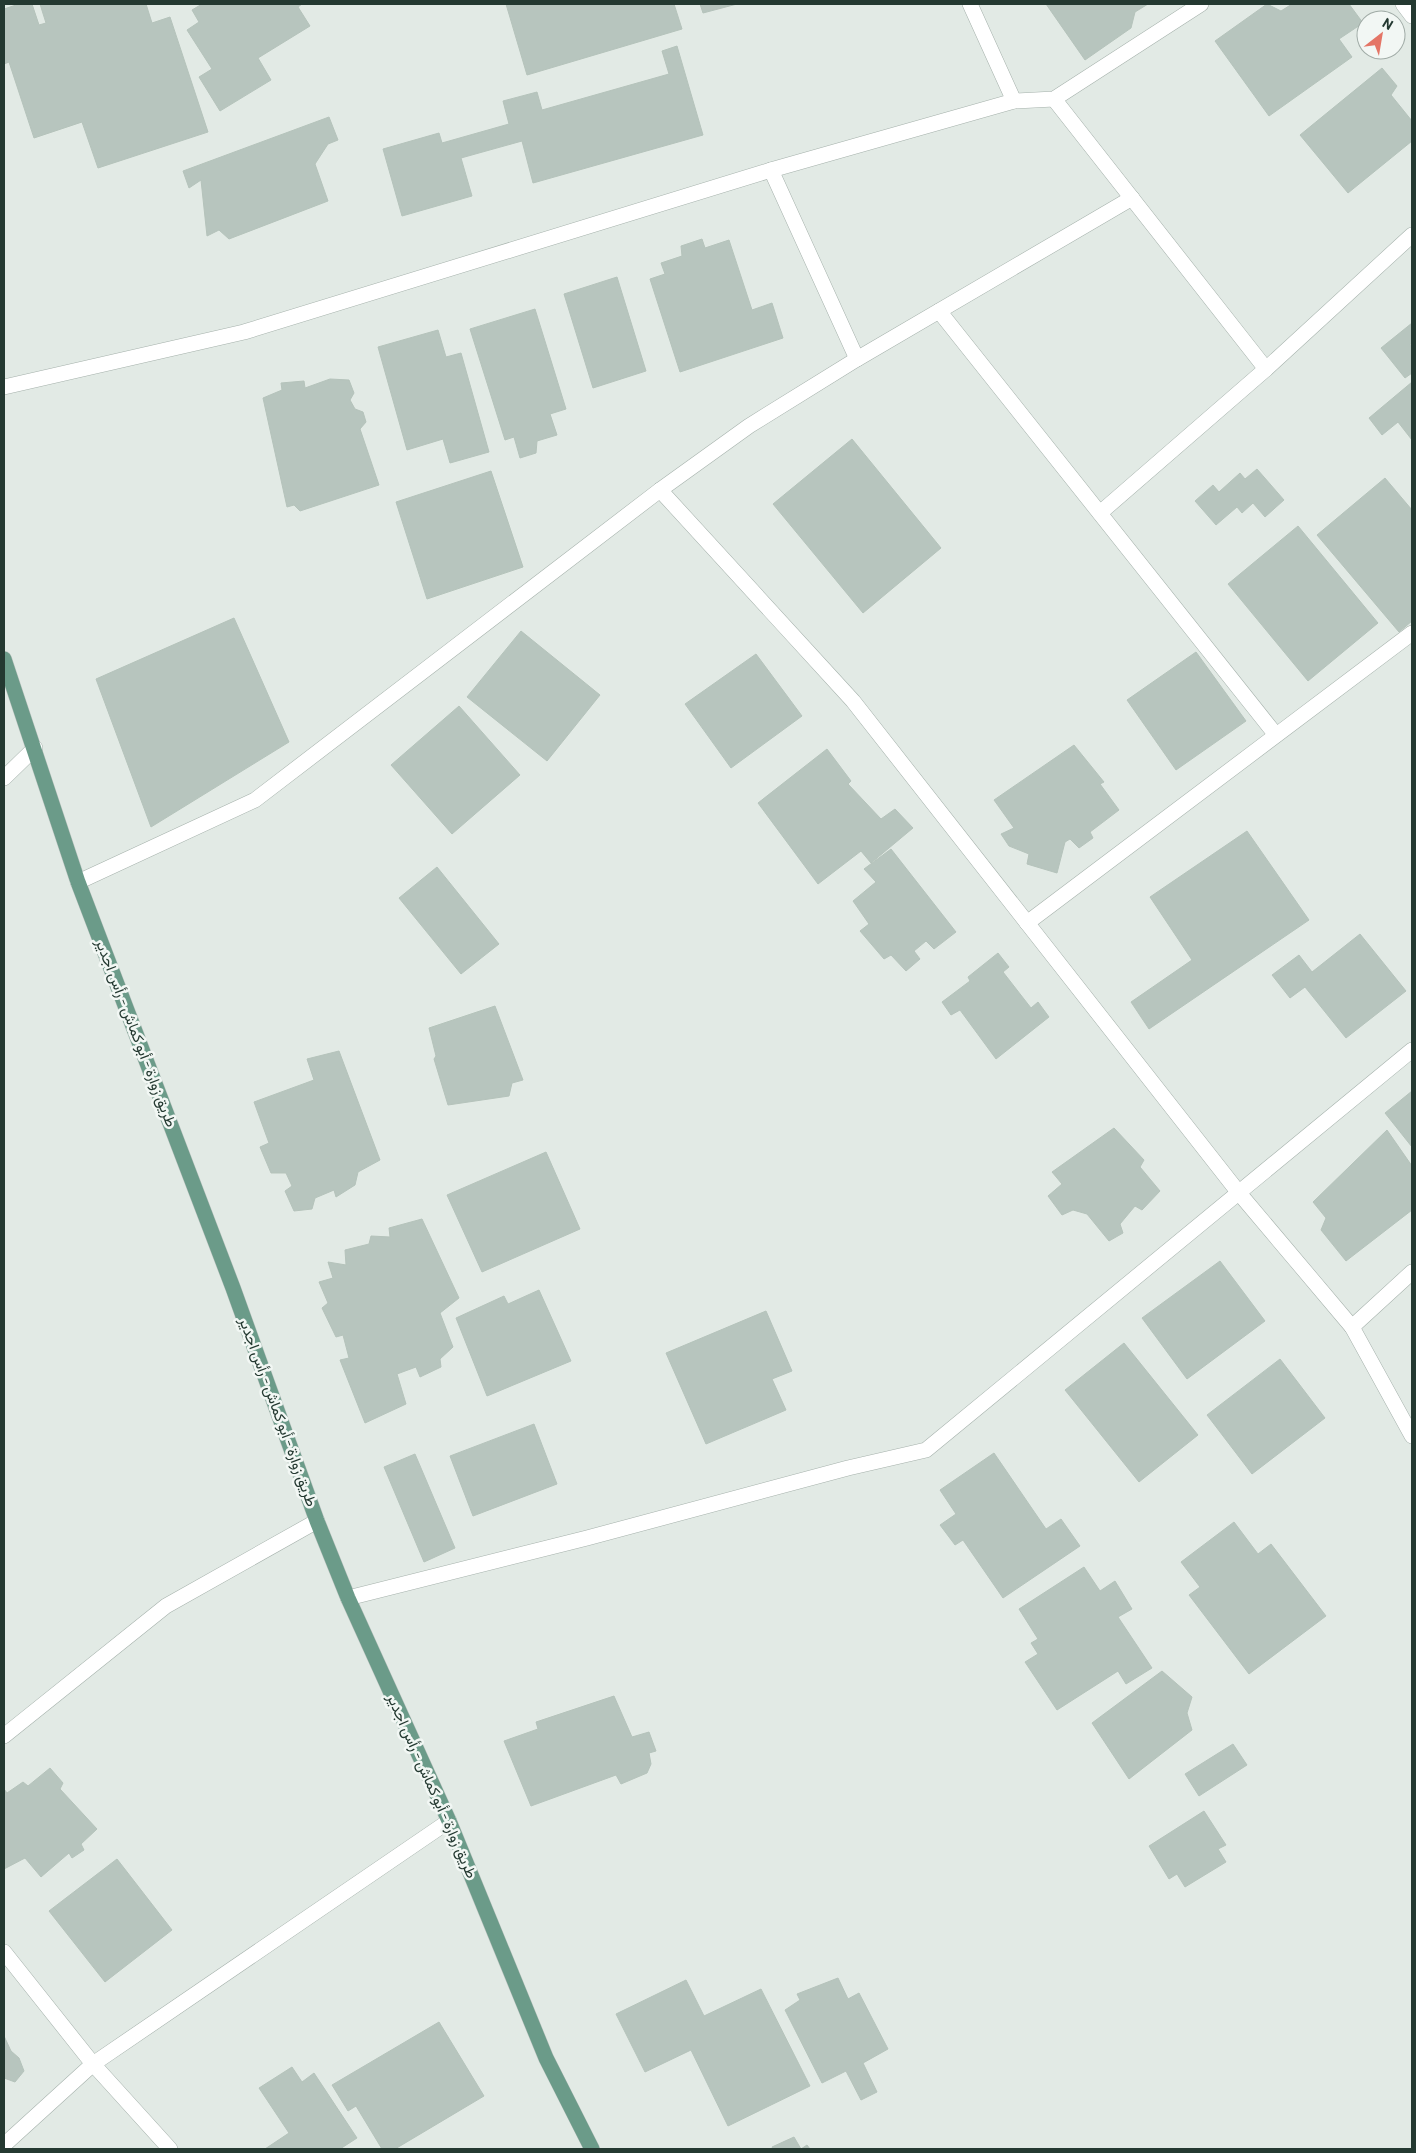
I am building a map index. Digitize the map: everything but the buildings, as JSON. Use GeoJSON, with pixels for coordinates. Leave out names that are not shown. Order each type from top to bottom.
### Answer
{"type":"FeatureCollection","features":[{"type":"Feature","properties":{"kind":"main road","name":"طريق زوارة - أبو كماش - رأس اجدير"},"geometry":{"type":"LineString","coordinates":[[4,659],[78,882],[233,1288],[317,1521],[348,1598],[449,1821],[546,2058],[592,2149]]}},
{"type":"Feature","properties":{"kind":"street"},"geometry":{"type":"LineString","coordinates":[[970,4],[1014,101]]}},
{"type":"Feature","properties":{"kind":"street"},"geometry":{"type":"LineString","coordinates":[[4,387],[244,332],[771,170],[1014,101],[1054,99],[1201,4]]}},
{"type":"Feature","properties":{"kind":"street"},"geometry":{"type":"LineString","coordinates":[[1403,4],[1412,16]]}},
{"type":"Feature","properties":{"kind":"street"},"geometry":{"type":"LineString","coordinates":[[1054,99],[1266,369]]}},
{"type":"Feature","properties":{"kind":"street"},"geometry":{"type":"LineString","coordinates":[[771,170],[857,359]]}},
{"type":"Feature","properties":{"kind":"street"},"geometry":{"type":"LineString","coordinates":[[78,882],[255,800],[660,490],[749,426],[857,359],[1132,198]]}},
{"type":"Feature","properties":{"kind":"street"},"geometry":{"type":"LineString","coordinates":[[1100,513],[1266,369],[1412,235]]}},
{"type":"Feature","properties":{"kind":"street"},"geometry":{"type":"LineString","coordinates":[[939,311],[1276,735]]}},
{"type":"Feature","properties":{"kind":"street"},"geometry":{"type":"LineString","coordinates":[[660,490],[853,701],[1239,1193],[1352,1327],[1412,1436]]}},
{"type":"Feature","properties":{"kind":"street"},"geometry":{"type":"LineString","coordinates":[[1027,923],[1412,633]]}},
{"type":"Feature","properties":{"kind":"street"},"geometry":{"type":"LineString","coordinates":[[4,778],[35,748]]}},
{"type":"Feature","properties":{"kind":"street"},"geometry":{"type":"LineString","coordinates":[[348,1598],[587,1538],[848,1468],[926,1450],[1412,1050]]}},
{"type":"Feature","properties":{"kind":"street"},"geometry":{"type":"LineString","coordinates":[[1352,1327],[1412,1272]]}},
{"type":"Feature","properties":{"kind":"street"},"geometry":{"type":"LineString","coordinates":[[4,1736],[166,1606],[317,1521]]}},
{"type":"Feature","properties":{"kind":"street"},"geometry":{"type":"LineString","coordinates":[[4,2145],[93,2064],[449,1821]]}},
{"type":"Feature","properties":{"kind":"street"},"geometry":{"type":"LineString","coordinates":[[4,1952],[93,2064],[170,2149]]}}]}
